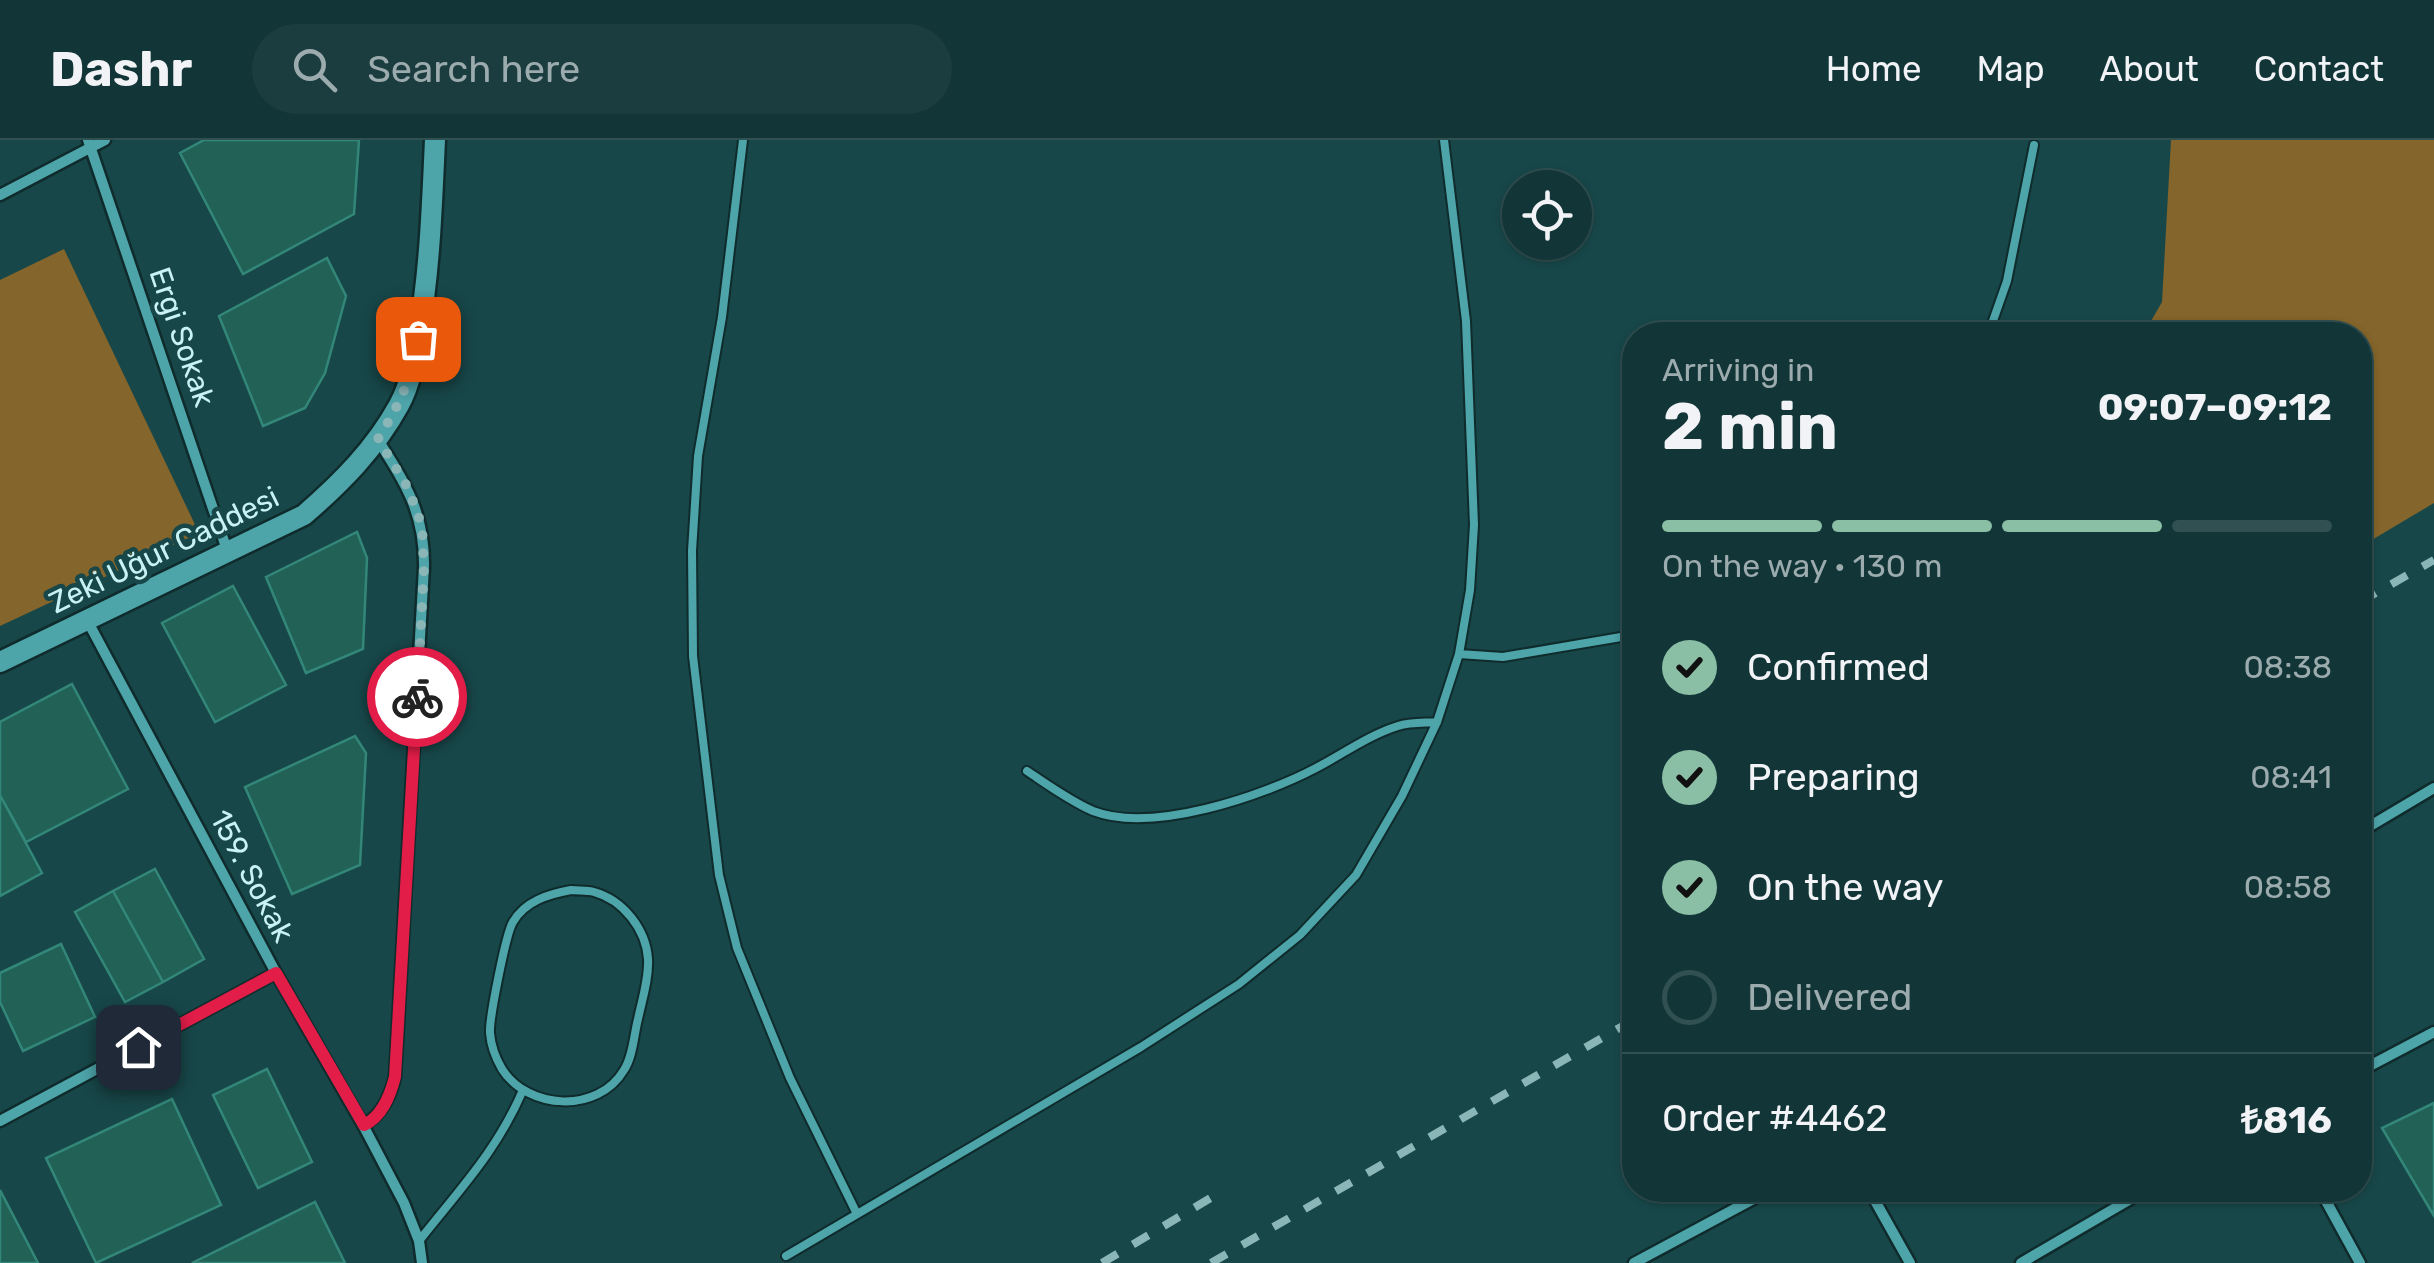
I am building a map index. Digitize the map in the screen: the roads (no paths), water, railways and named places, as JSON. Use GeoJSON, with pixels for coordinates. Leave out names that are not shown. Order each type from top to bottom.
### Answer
{"type":"FeatureCollection","features":[{"type":"Feature","properties":{"kind":"main road","name":"Zeki Uğur Caddesi"},"geometry":{"type":"LineString","coordinates":[[0,662],[304,515],[343,481],[378,439],[400,403],[413,367],[427,283],[435,140]]}},
{"type":"Feature","properties":{"kind":"street"},"geometry":{"type":"LineString","coordinates":[[0,196],[90,144],[105,140]]}},
{"type":"Feature","properties":{"kind":"street","name":"Ergi Sokak"},"geometry":{"type":"LineString","coordinates":[[90,144],[227,550]]}},
{"type":"Feature","properties":{"kind":"street"},"geometry":{"type":"LineString","coordinates":[[364,1125],[385,1104],[395,1077],[424,568],[416,507],[378,439]]}},
{"type":"Feature","properties":{"kind":"street","name":"159. Sokak"},"geometry":{"type":"LineString","coordinates":[[87,620],[276,973],[364,1125],[404,1203],[419,1240],[422,1263]]}},
{"type":"Feature","properties":{"kind":"street"},"geometry":{"type":"LineString","coordinates":[[2372,825],[2434,788]]}},
{"type":"Feature","properties":{"kind":"street"},"geometry":{"type":"LineString","coordinates":[[0,1121],[276,973]]}},
{"type":"Feature","properties":{"kind":"street"},"geometry":{"type":"LineString","coordinates":[[2372,1064],[2434,1032]]}},
{"type":"Feature","properties":{"kind":"street"},"geometry":{"type":"LineString","coordinates":[[1634,1263],[1748,1202]]}},
{"type":"Feature","properties":{"kind":"street"},"geometry":{"type":"LineString","coordinates":[[1875,1202],[1910,1263]]}},
{"type":"Feature","properties":{"kind":"street"},"geometry":{"type":"LineString","coordinates":[[2021,1263],[2125,1202]]}},
{"type":"Feature","properties":{"kind":"street"},"geometry":{"type":"LineString","coordinates":[[2327,1202],[2360,1263]]}},
{"type":"Feature","properties":{"kind":"lane"},"geometry":{"type":"LineString","coordinates":[[744,140],[722,318],[698,456],[692,550],[693,656],[719,874],[736,948],[790,1078],[857,1214]]}},
{"type":"Feature","properties":{"kind":"lane"},"geometry":{"type":"LineString","coordinates":[[786,1256],[1239,984],[1300,935],[1356,875],[1402,796],[1437,722],[1459,654],[1470,590],[1474,525],[1466,321],[1444,140]]}},
{"type":"Feature","properties":{"kind":"lane"},"geometry":{"type":"LineString","coordinates":[[1993,322],[2007,281],[2034,145]]}},
{"type":"Feature","properties":{"kind":"lane"},"geometry":{"type":"LineString","coordinates":[[1459,654],[1502,657],[1622,637]]}},
{"type":"Feature","properties":{"kind":"lane"},"geometry":{"type":"LineString","coordinates":[[1027,771],[1095,812],[1120,817],[1162,816],[1214,808],[1277,788],[1375,735],[1401,725],[1437,722]]}},
{"type":"Feature","properties":{"kind":"lane"},"geometry":{"type":"LineString","coordinates":[[594,892],[615,902],[632,918],[644,938],[648,960],[626,1068],[610,1086],[578,1100],[544,1100],[523,1090],[506,1074],[494,1054],[490,1031],[512,923],[528,906],[548,894],[594,892]]}},
{"type":"Feature","properties":{"kind":"lane"},"geometry":{"type":"LineString","coordinates":[[419,1240],[488,1156],[510,1121],[523,1090]]}},
{"type":"Feature","properties":{"kind":"railway"},"geometry":{"type":"LineString","coordinates":[[2372,595],[2434,560]]}},
{"type":"Feature","properties":{"kind":"railway"},"geometry":{"type":"LineString","coordinates":[[1211,1263],[1622,1026]]}},
{"type":"Feature","properties":{"kind":"railway"},"geometry":{"type":"LineString","coordinates":[[1102,1263],[1224,1190]]}}]}
